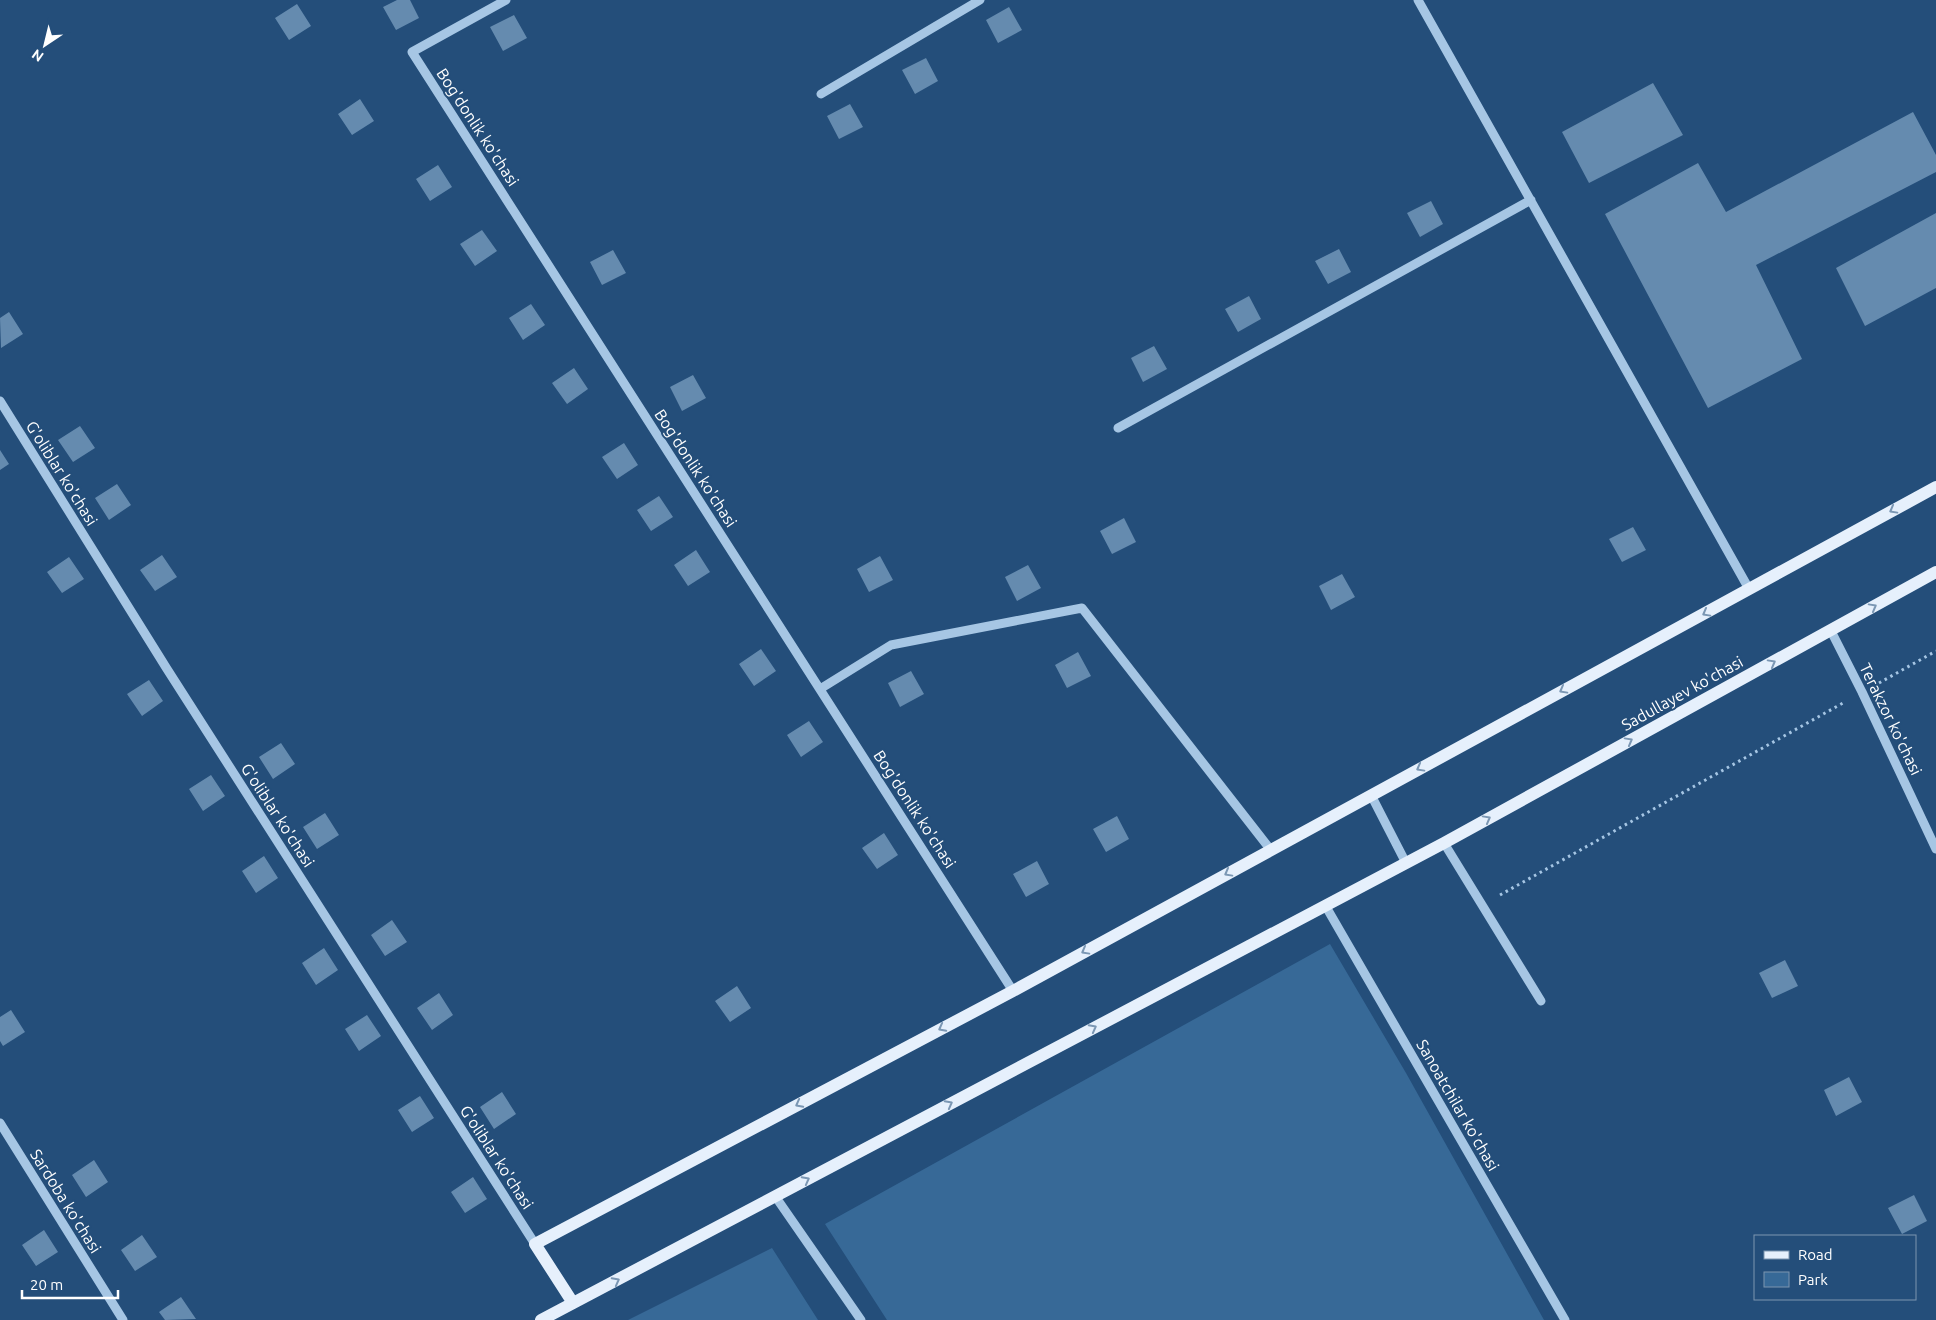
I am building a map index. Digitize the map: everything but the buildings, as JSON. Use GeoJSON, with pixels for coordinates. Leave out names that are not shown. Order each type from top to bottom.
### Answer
{"type":"FeatureCollection","features":[{"type":"Feature","properties":{"kind":"main road"},"geometry":{"type":"LineString","coordinates":[[573,1304],[535,1244],[1013,991],[1936,486]]}},
{"type":"Feature","properties":{"kind":"main road","name":"Sadullayev ko'chasi"},"geometry":{"type":"LineString","coordinates":[[541,1320],[1444,843],[1936,572]]}},
{"type":"Feature","properties":{"kind":"street","name":"Bog'donlik ko'chasi"},"geometry":{"type":"LineString","coordinates":[[506,0],[412,52],[1013,991]]}},
{"type":"Feature","properties":{"kind":"street"},"geometry":{"type":"LineString","coordinates":[[821,94],[980,0]]}},
{"type":"Feature","properties":{"kind":"street"},"geometry":{"type":"LineString","coordinates":[[1418,0],[1749,589]]}},
{"type":"Feature","properties":{"kind":"street"},"geometry":{"type":"LineString","coordinates":[[1118,428],[1531,200]]}},
{"type":"Feature","properties":{"kind":"street","name":"G'oliblar ko'chasi"},"geometry":{"type":"LineString","coordinates":[[0,401],[167,670],[535,1244]]}},
{"type":"Feature","properties":{"kind":"street"},"geometry":{"type":"LineString","coordinates":[[820,689],[891,646],[1082,608],[1270,850]]}},
{"type":"Feature","properties":{"kind":"street","name":"Terakzor ko'chasi"},"geometry":{"type":"LineString","coordinates":[[1831,630],[1936,849]]}},
{"type":"Feature","properties":{"kind":"street"},"geometry":{"type":"LineString","coordinates":[[1372,794],[1406,863]]}},
{"type":"Feature","properties":{"kind":"street"},"geometry":{"type":"LineString","coordinates":[[1444,843],[1541,1002]]}},
{"type":"Feature","properties":{"kind":"street","name":"Sanoatchilar ko'chasi"},"geometry":{"type":"LineString","coordinates":[[1325,905],[1565,1320]]}},
{"type":"Feature","properties":{"kind":"street","name":"Sardoba ko'chasi"},"geometry":{"type":"LineString","coordinates":[[0,1123],[123,1320]]}},
{"type":"Feature","properties":{"kind":"street"},"geometry":{"type":"LineString","coordinates":[[775,1196],[861,1320]]}},
{"type":"Feature","properties":{"kind":"path"},"geometry":{"type":"LineString","coordinates":[[1482,906],[1936,651]]}},
{"type":"Feature","properties":{"kind":"green space"},"geometry":{"type":"Polygon","coordinates":[[[1330,944],[1406,1073],[1544,1320],[887,1320],[825,1224],[1330,944]]]}},
{"type":"Feature","properties":{"kind":"green space"},"geometry":{"type":"Polygon","coordinates":[[[772,1248],[818,1320],[628,1320],[772,1248]]]}}]}
